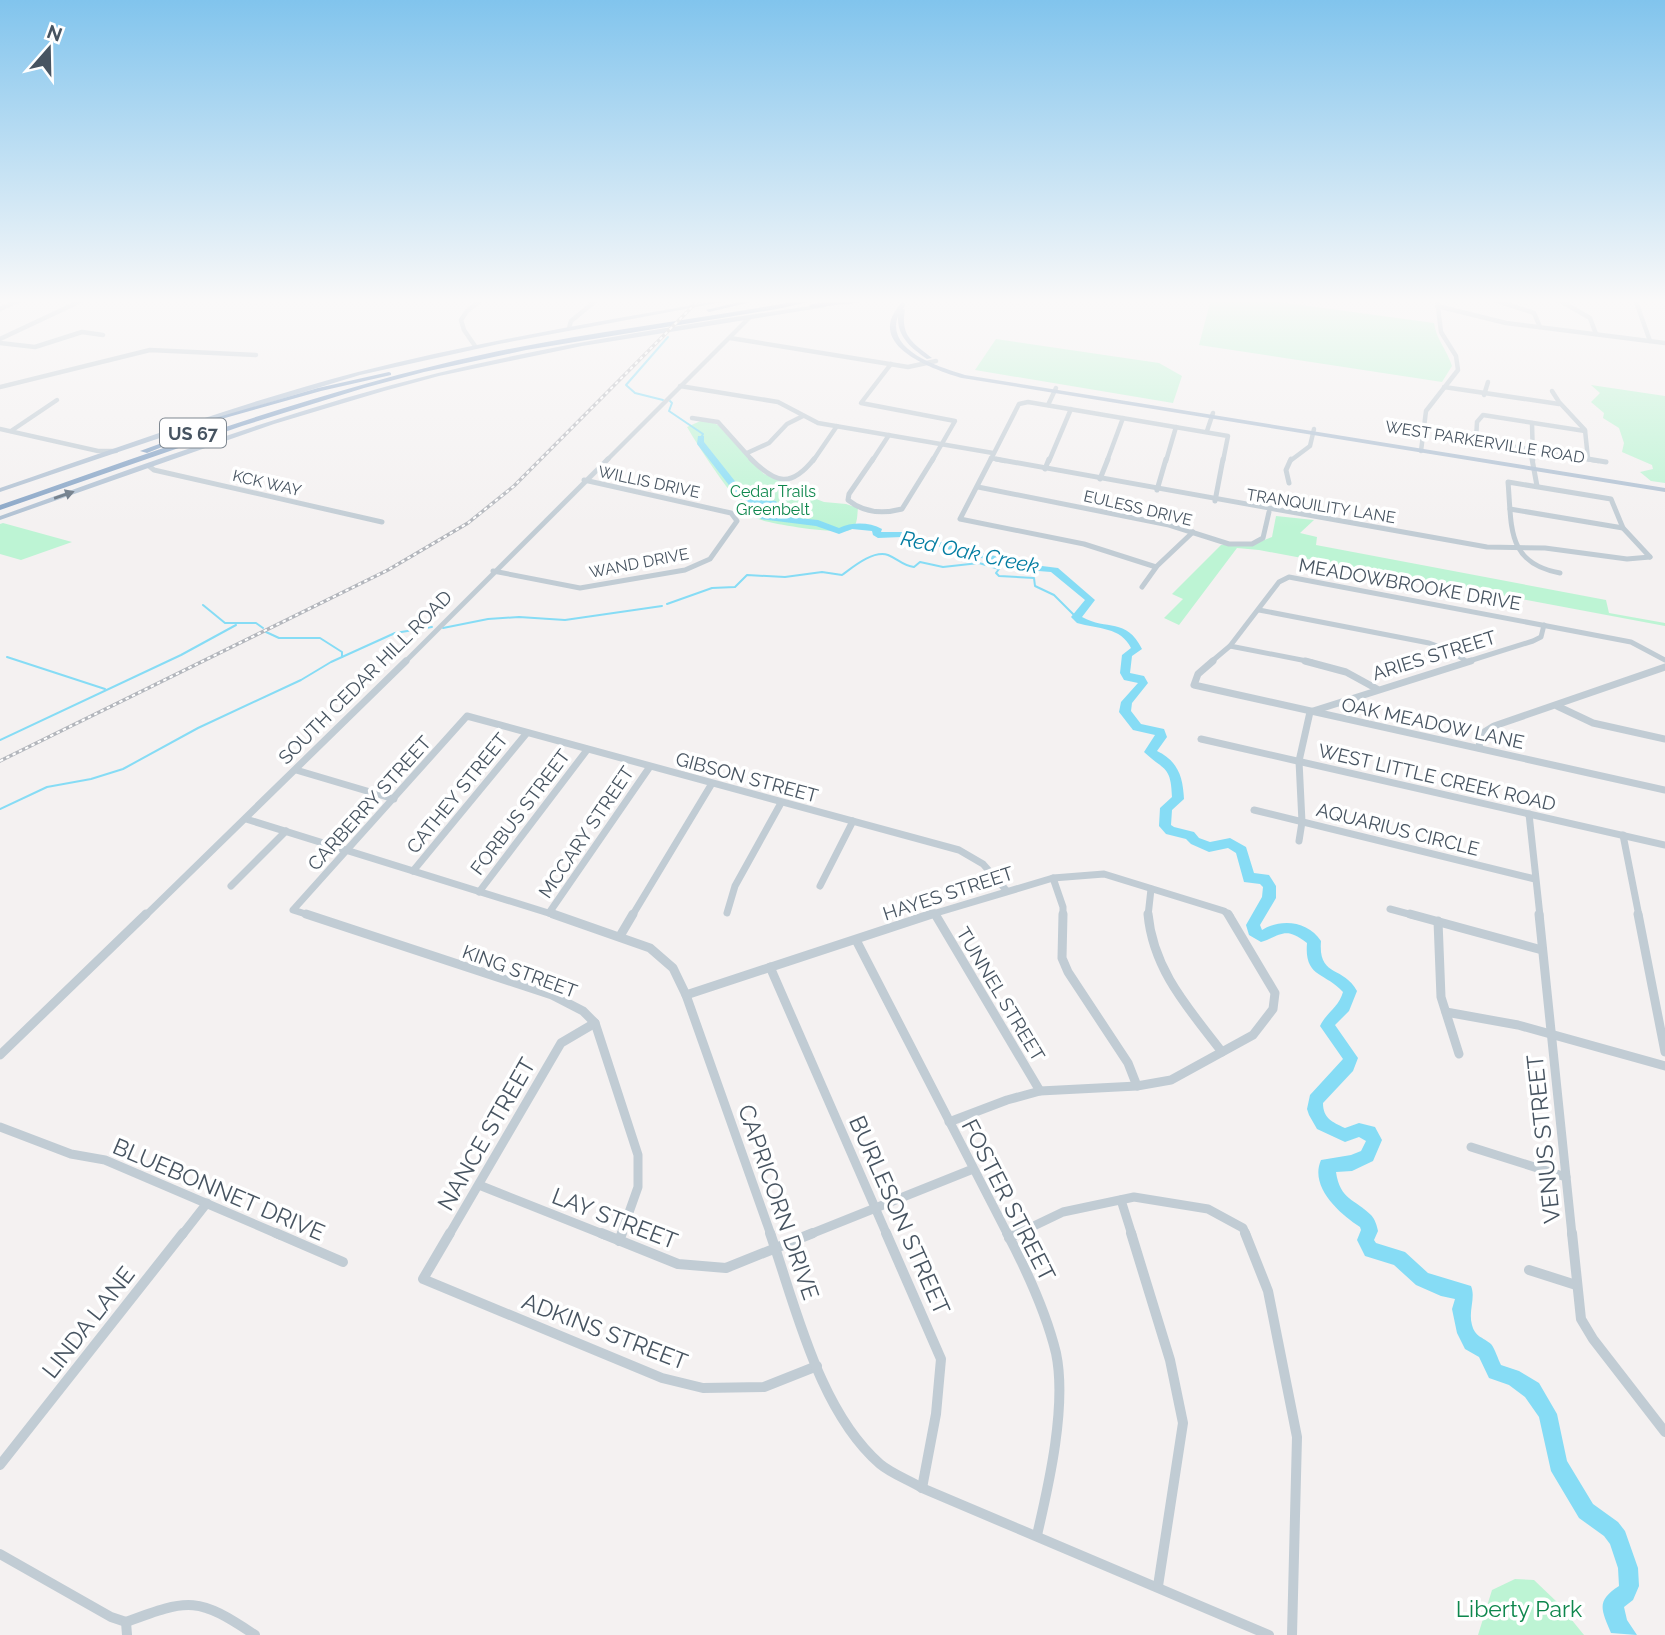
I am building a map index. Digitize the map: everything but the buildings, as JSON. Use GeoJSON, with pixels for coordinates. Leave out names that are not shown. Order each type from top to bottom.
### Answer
{"type":"FeatureCollection","features":[{"type":"Feature","properties":{"kind":"highway"},"geometry":{"type":"LineString","coordinates":[[184,428],[320,389],[383,375]]}},
{"type":"Feature","properties":{"kind":"highway","name":"US 67"},"geometry":{"type":"LineString","coordinates":[[0,500],[269,409],[385,375]]}},
{"type":"Feature","properties":{"kind":"highway","name":"US 67"},"geometry":{"type":"LineString","coordinates":[[0,508],[226,429],[344,392],[409,375]]}},
{"type":"Feature","properties":{"kind":"main road"},"geometry":{"type":"LineString","coordinates":[[0,490],[99,454],[353,375]]}},
{"type":"Feature","properties":{"kind":"main road"},"geometry":{"type":"LineString","coordinates":[[0,518],[302,412],[435,375]]}},
{"type":"Feature","properties":{"kind":"main road","name":"WEST PARKERVILLE ROAD"},"geometry":{"type":"LineString","coordinates":[[961,375],[1188,409],[1243,423],[1314,432],[1665,490]]}},
{"type":"Feature","properties":{"kind":"main road","name":"WEST PARKERVILLE ROAD"},"geometry":{"type":"LineString","coordinates":[[1055,390],[1150,408],[1286,424],[1314,432]]}},
{"type":"Feature","properties":{"kind":"main road"},"geometry":{"type":"LineString","coordinates":[[1150,408],[1180,411],[1188,409]]}},
{"type":"Feature","properties":{"kind":"main road"},"geometry":{"type":"LineString","coordinates":[[1243,423],[1276,427],[1286,424]]}},
{"type":"Feature","properties":{"kind":"main road","name":"WEST PARKERVILLE ROAD"},"geometry":{"type":"LineString","coordinates":[[1534,467],[1665,485]]}},
{"type":"Feature","properties":{"kind":"street"},"geometry":{"type":"LineString","coordinates":[[0,387],[36,375]]}},
{"type":"Feature","properties":{"kind":"street","name":"SOUTH CEDAR HILL ROAD"},"geometry":{"type":"LineString","coordinates":[[0,1055],[296,770],[691,375]]}},
{"type":"Feature","properties":{"kind":"street"},"geometry":{"type":"LineString","coordinates":[[882,375],[861,403],[955,421],[902,509],[878,511],[856,507],[850,502],[849,494],[889,435]]}},
{"type":"Feature","properties":{"kind":"street"},"geometry":{"type":"LineString","coordinates":[[1421,449],[1422,423],[1426,410],[1455,375]]}},
{"type":"Feature","properties":{"kind":"street"},"geometry":{"type":"LineString","coordinates":[[1484,395],[1488,382]]}},
{"type":"Feature","properties":{"kind":"street","name":"TRANQUILITY LANE"},"geometry":{"type":"LineString","coordinates":[[680,386],[778,402],[803,416],[837,426],[942,444],[1045,469],[1269,512],[1311,516],[1488,547],[1572,550],[1629,559],[1650,557],[1623,528]]}},
{"type":"Feature","properties":{"kind":"street"},"geometry":{"type":"LineString","coordinates":[[1444,387],[1559,404]]}},
{"type":"Feature","properties":{"kind":"street"},"geometry":{"type":"LineString","coordinates":[[1048,405],[1055,390]]}},
{"type":"Feature","properties":{"kind":"street"},"geometry":{"type":"LineString","coordinates":[[1552,391],[1559,404],[1574,415],[1585,431],[1588,459]]}},
{"type":"Feature","properties":{"kind":"street"},"geometry":{"type":"LineString","coordinates":[[4,431],[36,417],[57,400]]}},
{"type":"Feature","properties":{"kind":"street"},"geometry":{"type":"LineString","coordinates":[[1156,567],[1129,556],[1081,543],[960,519],[1021,402],[1228,436],[1215,501]]}},
{"type":"Feature","properties":{"kind":"street"},"geometry":{"type":"LineString","coordinates":[[1045,469],[1071,409]]}},
{"type":"Feature","properties":{"kind":"street"},"geometry":{"type":"LineString","coordinates":[[1207,431],[1212,415]]}},
{"type":"Feature","properties":{"kind":"street"},"geometry":{"type":"LineString","coordinates":[[1585,431],[1483,415],[1476,428],[1478,442],[1606,462]]}},
{"type":"Feature","properties":{"kind":"street"},"geometry":{"type":"LineString","coordinates":[[747,453],[769,443],[787,424],[803,416]]}},
{"type":"Feature","properties":{"kind":"street"},"geometry":{"type":"LineString","coordinates":[[692,418],[718,422],[769,476],[793,479],[799,477],[837,426]]}},
{"type":"Feature","properties":{"kind":"street"},"geometry":{"type":"LineString","coordinates":[[1100,479],[1123,418]]}},
{"type":"Feature","properties":{"kind":"street"},"geometry":{"type":"LineString","coordinates":[[1532,423],[1531,450],[1537,486]]}},
{"type":"Feature","properties":{"kind":"street"},"geometry":{"type":"LineString","coordinates":[[1157,490],[1176,426]]}},
{"type":"Feature","properties":{"kind":"street"},"geometry":{"type":"LineString","coordinates":[[4,431],[99,454]]}},
{"type":"Feature","properties":{"kind":"street"},"geometry":{"type":"LineString","coordinates":[[1289,483],[1285,475],[1287,462],[1294,454],[1310,446],[1314,432]]}},
{"type":"Feature","properties":{"kind":"street","name":"KCK WAY"},"geometry":{"type":"LineString","coordinates":[[149,466],[154,470],[382,522]]}},
{"type":"Feature","properties":{"kind":"street","name":"WILLIS DRIVE"},"geometry":{"type":"LineString","coordinates":[[584,480],[731,513],[737,521],[733,528]]}},
{"type":"Feature","properties":{"kind":"street"},"geometry":{"type":"LineString","coordinates":[[1560,573],[1538,566],[1517,547],[1508,482],[1611,499],[1623,528]]}},
{"type":"Feature","properties":{"kind":"street","name":"EULESS DRIVE"},"geometry":{"type":"LineString","coordinates":[[978,487],[1193,532],[1229,544],[1252,544],[1263,538],[1269,512]]}},
{"type":"Feature","properties":{"kind":"street"},"geometry":{"type":"LineString","coordinates":[[1510,509],[1623,528]]}},
{"type":"Feature","properties":{"kind":"street","name":"WAND DRIVE"},"geometry":{"type":"LineString","coordinates":[[493,571],[580,589],[599,587],[700,565],[718,550],[733,528]]}},
{"type":"Feature","properties":{"kind":"street"},"geometry":{"type":"LineString","coordinates":[[1142,587],[1156,567],[1193,532]]}},
{"type":"Feature","properties":{"kind":"street","name":"MEADOWBROOKE DRIVE"},"geometry":{"type":"LineString","coordinates":[[1194,685],[1198,674],[1230,646],[1279,582],[1289,577],[1631,642],[1665,660]]}},
{"type":"Feature","properties":{"kind":"street"},"geometry":{"type":"LineString","coordinates":[[1259,610],[1429,643],[1451,651],[1466,661]]}},
{"type":"Feature","properties":{"kind":"street","name":"ARIES STREET"},"geometry":{"type":"LineString","coordinates":[[1310,712],[1541,637],[1544,625]]}},
{"type":"Feature","properties":{"kind":"street"},"geometry":{"type":"LineString","coordinates":[[1230,646],[1341,670],[1365,679],[1377,689]]}},
{"type":"Feature","properties":{"kind":"street"},"geometry":{"type":"LineString","coordinates":[[1479,748],[1483,731],[1665,667]]}},
{"type":"Feature","properties":{"kind":"street","name":"OAK MEADOW LANE"},"geometry":{"type":"LineString","coordinates":[[1194,685],[1665,790]]}},
{"type":"Feature","properties":{"kind":"street"},"geometry":{"type":"LineString","coordinates":[[1557,706],[1593,723],[1665,738]]}},
{"type":"Feature","properties":{"kind":"street"},"geometry":{"type":"LineString","coordinates":[[1299,841],[1302,822],[1298,761],[1310,712]]}},
{"type":"Feature","properties":{"kind":"street","name":"GIBSON STREET"},"geometry":{"type":"LineString","coordinates":[[467,716],[711,785],[960,850],[983,864],[1006,890]]}},
{"type":"Feature","properties":{"kind":"street","name":"CARBERRY STREET"},"geometry":{"type":"LineString","coordinates":[[293,910],[467,716]]}},
{"type":"Feature","properties":{"kind":"street","name":"CATHEY STREET"},"geometry":{"type":"LineString","coordinates":[[413,871],[526,734]]}},
{"type":"Feature","properties":{"kind":"street","name":"WEST LITTLE CREEK ROAD"},"geometry":{"type":"LineString","coordinates":[[1201,739],[1665,845]]}},
{"type":"Feature","properties":{"kind":"street","name":"FORBUS STREET"},"geometry":{"type":"LineString","coordinates":[[479,892],[587,750]]}},
{"type":"Feature","properties":{"kind":"street","name":"MCCARY STREET"},"geometry":{"type":"LineString","coordinates":[[549,913],[649,768]]}},
{"type":"Feature","properties":{"kind":"street"},"geometry":{"type":"LineString","coordinates":[[296,770],[394,799]]}},
{"type":"Feature","properties":{"kind":"street"},"geometry":{"type":"LineString","coordinates":[[620,936],[711,785]]}},
{"type":"Feature","properties":{"kind":"street"},"geometry":{"type":"LineString","coordinates":[[727,913],[735,886],[781,803]]}},
{"type":"Feature","properties":{"kind":"street","name":"AQUARIUS CIRCLE"},"geometry":{"type":"LineString","coordinates":[[1254,810],[1535,879]]}},
{"type":"Feature","properties":{"kind":"street","name":"VENUS STREET"},"geometry":{"type":"LineString","coordinates":[[1529,814],[1581,1319],[1593,1339],[1665,1432]]}},
{"type":"Feature","properties":{"kind":"street","name":"CAPRICORN DRIVE"},"geometry":{"type":"LineString","coordinates":[[246,819],[549,913],[650,948],[673,968],[686,995],[817,1366],[846,1427],[881,1465],[922,1488],[1269,1635]]}},
{"type":"Feature","properties":{"kind":"street"},"geometry":{"type":"LineString","coordinates":[[820,886],[853,821]]}},
{"type":"Feature","properties":{"kind":"street"},"geometry":{"type":"LineString","coordinates":[[231,886],[286,831]]}},
{"type":"Feature","properties":{"kind":"street"},"geometry":{"type":"LineString","coordinates":[[1623,835],[1665,1052]]}},
{"type":"Feature","properties":{"kind":"street","name":"HAYES STREET"},"geometry":{"type":"LineString","coordinates":[[686,995],[1006,890],[1054,878],[1104,874],[1224,911],[1233,919],[1275,993],[1273,1009],[1253,1035],[1222,1052]]}},
{"type":"Feature","properties":{"kind":"street"},"geometry":{"type":"LineString","coordinates":[[1054,878],[1063,907],[1062,958],[1068,972],[1128,1063],[1137,1086]]}},
{"type":"Feature","properties":{"kind":"street"},"geometry":{"type":"LineString","coordinates":[[949,1122],[1007,1100],[1040,1091],[1137,1086],[1171,1080],[1222,1052],[1160,968],[1151,945],[1147,921],[1146,908],[1151,889]]}},
{"type":"Feature","properties":{"kind":"street"},"geometry":{"type":"LineString","coordinates":[[1390,909],[1542,950]]}},
{"type":"Feature","properties":{"kind":"street","name":"KING STREET"},"geometry":{"type":"LineString","coordinates":[[293,910],[552,995],[583,1011],[595,1023]]}},
{"type":"Feature","properties":{"kind":"street","name":"TUNNEL STREET"},"geometry":{"type":"LineString","coordinates":[[934,913],[1040,1091]]}},
{"type":"Feature","properties":{"kind":"street"},"geometry":{"type":"LineString","coordinates":[[1438,921],[1441,997],[1459,1054]]}},
{"type":"Feature","properties":{"kind":"street","name":"FOSTER STREET"},"geometry":{"type":"LineString","coordinates":[[856,940],[1029,1275],[1056,1354],[1059,1390],[1051,1477],[1037,1535]]}},
{"type":"Feature","properties":{"kind":"street","name":"BURLESON STREET"},"geometry":{"type":"LineString","coordinates":[[770,967],[941,1359],[936,1414],[922,1488]]}},
{"type":"Feature","properties":{"kind":"street"},"geometry":{"type":"LineString","coordinates":[[1446,1012],[1485,1018],[1665,1066]]}},
{"type":"Feature","properties":{"kind":"street"},"geometry":{"type":"LineString","coordinates":[[595,1023],[638,1155],[638,1186],[619,1241]]}},
{"type":"Feature","properties":{"kind":"street","name":"NANCE STREET"},"geometry":{"type":"LineString","coordinates":[[423,1279],[561,1044],[578,1031],[595,1023]]}},
{"type":"Feature","properties":{"kind":"street","name":"BLUEBONNET DRIVE"},"geometry":{"type":"LineString","coordinates":[[0,1127],[71,1154],[106,1160],[343,1262]]}},
{"type":"Feature","properties":{"kind":"street"},"geometry":{"type":"LineString","coordinates":[[1471,1147],[1566,1177]]}},
{"type":"Feature","properties":{"kind":"street","name":"LAY STREET"},"geometry":{"type":"LineString","coordinates":[[479,1185],[678,1264],[726,1268],[973,1170]]}},
{"type":"Feature","properties":{"kind":"street"},"geometry":{"type":"LineString","coordinates":[[1009,1238],[1063,1212],[1134,1197],[1208,1209],[1243,1228],[1268,1291],[1297,1437],[1292,1635]]}},
{"type":"Feature","properties":{"kind":"street"},"geometry":{"type":"LineString","coordinates":[[1121,1200],[1170,1360],[1183,1423],[1158,1586]]}},
{"type":"Feature","properties":{"kind":"street","name":"LINDA LANE"},"geometry":{"type":"LineString","coordinates":[[0,1465],[207,1203]]}},
{"type":"Feature","properties":{"kind":"street"},"geometry":{"type":"LineString","coordinates":[[1529,1270],[1576,1285]]}},
{"type":"Feature","properties":{"kind":"street","name":"ADKINS STREET"},"geometry":{"type":"LineString","coordinates":[[423,1279],[662,1378],[703,1388],[764,1387],[817,1366]]}},
{"type":"Feature","properties":{"kind":"street"},"geometry":{"type":"LineString","coordinates":[[0,1554],[111,1617],[126,1622],[189,1602],[204,1604],[256,1635]]}},
{"type":"Feature","properties":{"kind":"street"},"geometry":{"type":"LineString","coordinates":[[126,1622],[127,1635]]}},
{"type":"Feature","properties":{"kind":"green space"},"geometry":{"type":"Polygon","coordinates":[[[1007,375],[1181,375],[1173,403],[1007,375]]]}},
{"type":"Feature","properties":{"kind":"green space"},"geometry":{"type":"Polygon","coordinates":[[[1398,375],[1446,375],[1442,382],[1398,375]]]}},
{"type":"Feature","properties":{"kind":"green space"},"geometry":{"type":"Polygon","coordinates":[[[1591,385],[1665,396],[1665,483],[1651,481],[1640,472],[1653,469],[1652,465],[1622,452],[1624,443],[1619,428],[1603,418],[1604,413],[1591,402],[1600,393],[1591,385]]]}},
{"type":"Feature","properties":{"kind":"green space","name":"Cedar Trails Greenbelt"},"geometry":{"type":"Polygon","coordinates":[[[705,419],[718,425],[764,474],[782,480],[798,492],[824,502],[858,508],[854,527],[846,531],[821,530],[756,518],[728,489],[687,427],[705,419]]]}},
{"type":"Feature","properties":{"kind":"green space"},"geometry":{"type":"Polygon","coordinates":[[[1276,516],[1314,520],[1300,533],[1317,537],[1316,545],[1606,600],[1609,613],[1665,623],[1665,626],[1237,548],[1179,625],[1164,618],[1183,599],[1172,594],[1221,545],[1254,544],[1272,537],[1276,516]]]}},
{"type":"Feature","properties":{"kind":"green space"},"geometry":{"type":"Polygon","coordinates":[[[0,524],[72,542],[21,560],[0,554],[0,524]]]}},
{"type":"Feature","properties":{"kind":"green space","name":"Liberty Park"},"geometry":{"type":"Polygon","coordinates":[[[1515,1579],[1534,1580],[1558,1603],[1584,1635],[1478,1635],[1492,1590],[1515,1579]]]}},
{"type":"Feature","properties":{"kind":"waterway","name":"Red Oak Creek"},"geometry":{"type":"LineString","coordinates":[[634,375],[626,385],[635,393],[663,400]]}},
{"type":"Feature","properties":{"kind":"waterway","name":"Red Oak Creek"},"geometry":{"type":"LineString","coordinates":[[670,401],[672,403],[669,411],[703,434],[701,438]]}},
{"type":"Feature","properties":{"kind":"waterway","name":"Red Oak Creek"},"geometry":{"type":"LineString","coordinates":[[701,438],[700,442],[735,487],[742,490],[734,496],[746,495],[744,499],[754,503],[773,503],[763,512],[764,517],[818,523],[839,531],[851,526],[877,529],[878,535],[902,534],[1026,567],[1054,570],[1090,600],[1076,617],[1081,621],[1114,627],[1133,640],[1137,649],[1127,655],[1125,673],[1128,678],[1140,678],[1143,683],[1127,702],[1125,712],[1137,727],[1160,732],[1161,737],[1150,752],[1164,760],[1173,770],[1178,799],[1166,808],[1165,826],[1170,831],[1190,835],[1195,841],[1209,847],[1230,843],[1242,850],[1249,878],[1264,879],[1270,886],[1269,898],[1253,925],[1254,931],[1261,937],[1281,928],[1297,930],[1307,935],[1314,941],[1313,954],[1320,969],[1339,980],[1350,991],[1344,1007],[1332,1017],[1327,1026],[1351,1058],[1348,1066],[1315,1100],[1315,1109],[1319,1120],[1326,1127],[1345,1135],[1359,1130],[1369,1132],[1374,1140],[1367,1156],[1352,1163],[1327,1165],[1330,1184],[1338,1199],[1367,1222],[1370,1231],[1365,1240],[1371,1250],[1399,1258],[1422,1279],[1441,1287],[1465,1292],[1461,1309],[1463,1327],[1471,1343],[1485,1351],[1495,1372],[1513,1377],[1532,1390],[1548,1414],[1558,1464],[1586,1511],[1611,1529],[1618,1538],[1628,1568],[1629,1586],[1626,1593],[1612,1602],[1618,1626],[1626,1635]]}},
{"type":"Feature","properties":{"kind":"waterway"},"geometry":{"type":"LineString","coordinates":[[667,604],[712,588],[735,587],[747,575],[785,577],[822,572],[842,575],[864,560],[882,554],[914,567],[920,562],[943,567],[979,563],[999,569],[996,573],[999,576],[1034,578],[1035,586],[1054,595],[1076,617]]}},
{"type":"Feature","properties":{"kind":"waterway"},"geometry":{"type":"LineString","coordinates":[[203,605],[225,623],[256,623],[263,628]]}},
{"type":"Feature","properties":{"kind":"waterway"},"geometry":{"type":"LineString","coordinates":[[443,628],[488,619],[519,617],[565,620],[662,606]]}},
{"type":"Feature","properties":{"kind":"waterway"},"geometry":{"type":"LineString","coordinates":[[0,740],[181,655],[236,625]]}},
{"type":"Feature","properties":{"kind":"waterway"},"geometry":{"type":"LineString","coordinates":[[0,809],[47,787],[91,779],[123,769],[198,728],[301,680],[331,662],[395,633],[432,627]]}},
{"type":"Feature","properties":{"kind":"waterway"},"geometry":{"type":"LineString","coordinates":[[266,632],[279,638],[320,638],[342,652],[342,657]]}},
{"type":"Feature","properties":{"kind":"waterway"},"geometry":{"type":"LineString","coordinates":[[7,657],[105,689]]}},
{"type":"Feature","properties":{"kind":"railway"},"geometry":{"type":"LineString","coordinates":[[0,761],[388,570],[468,523],[514,486],[624,375]]}}]}
